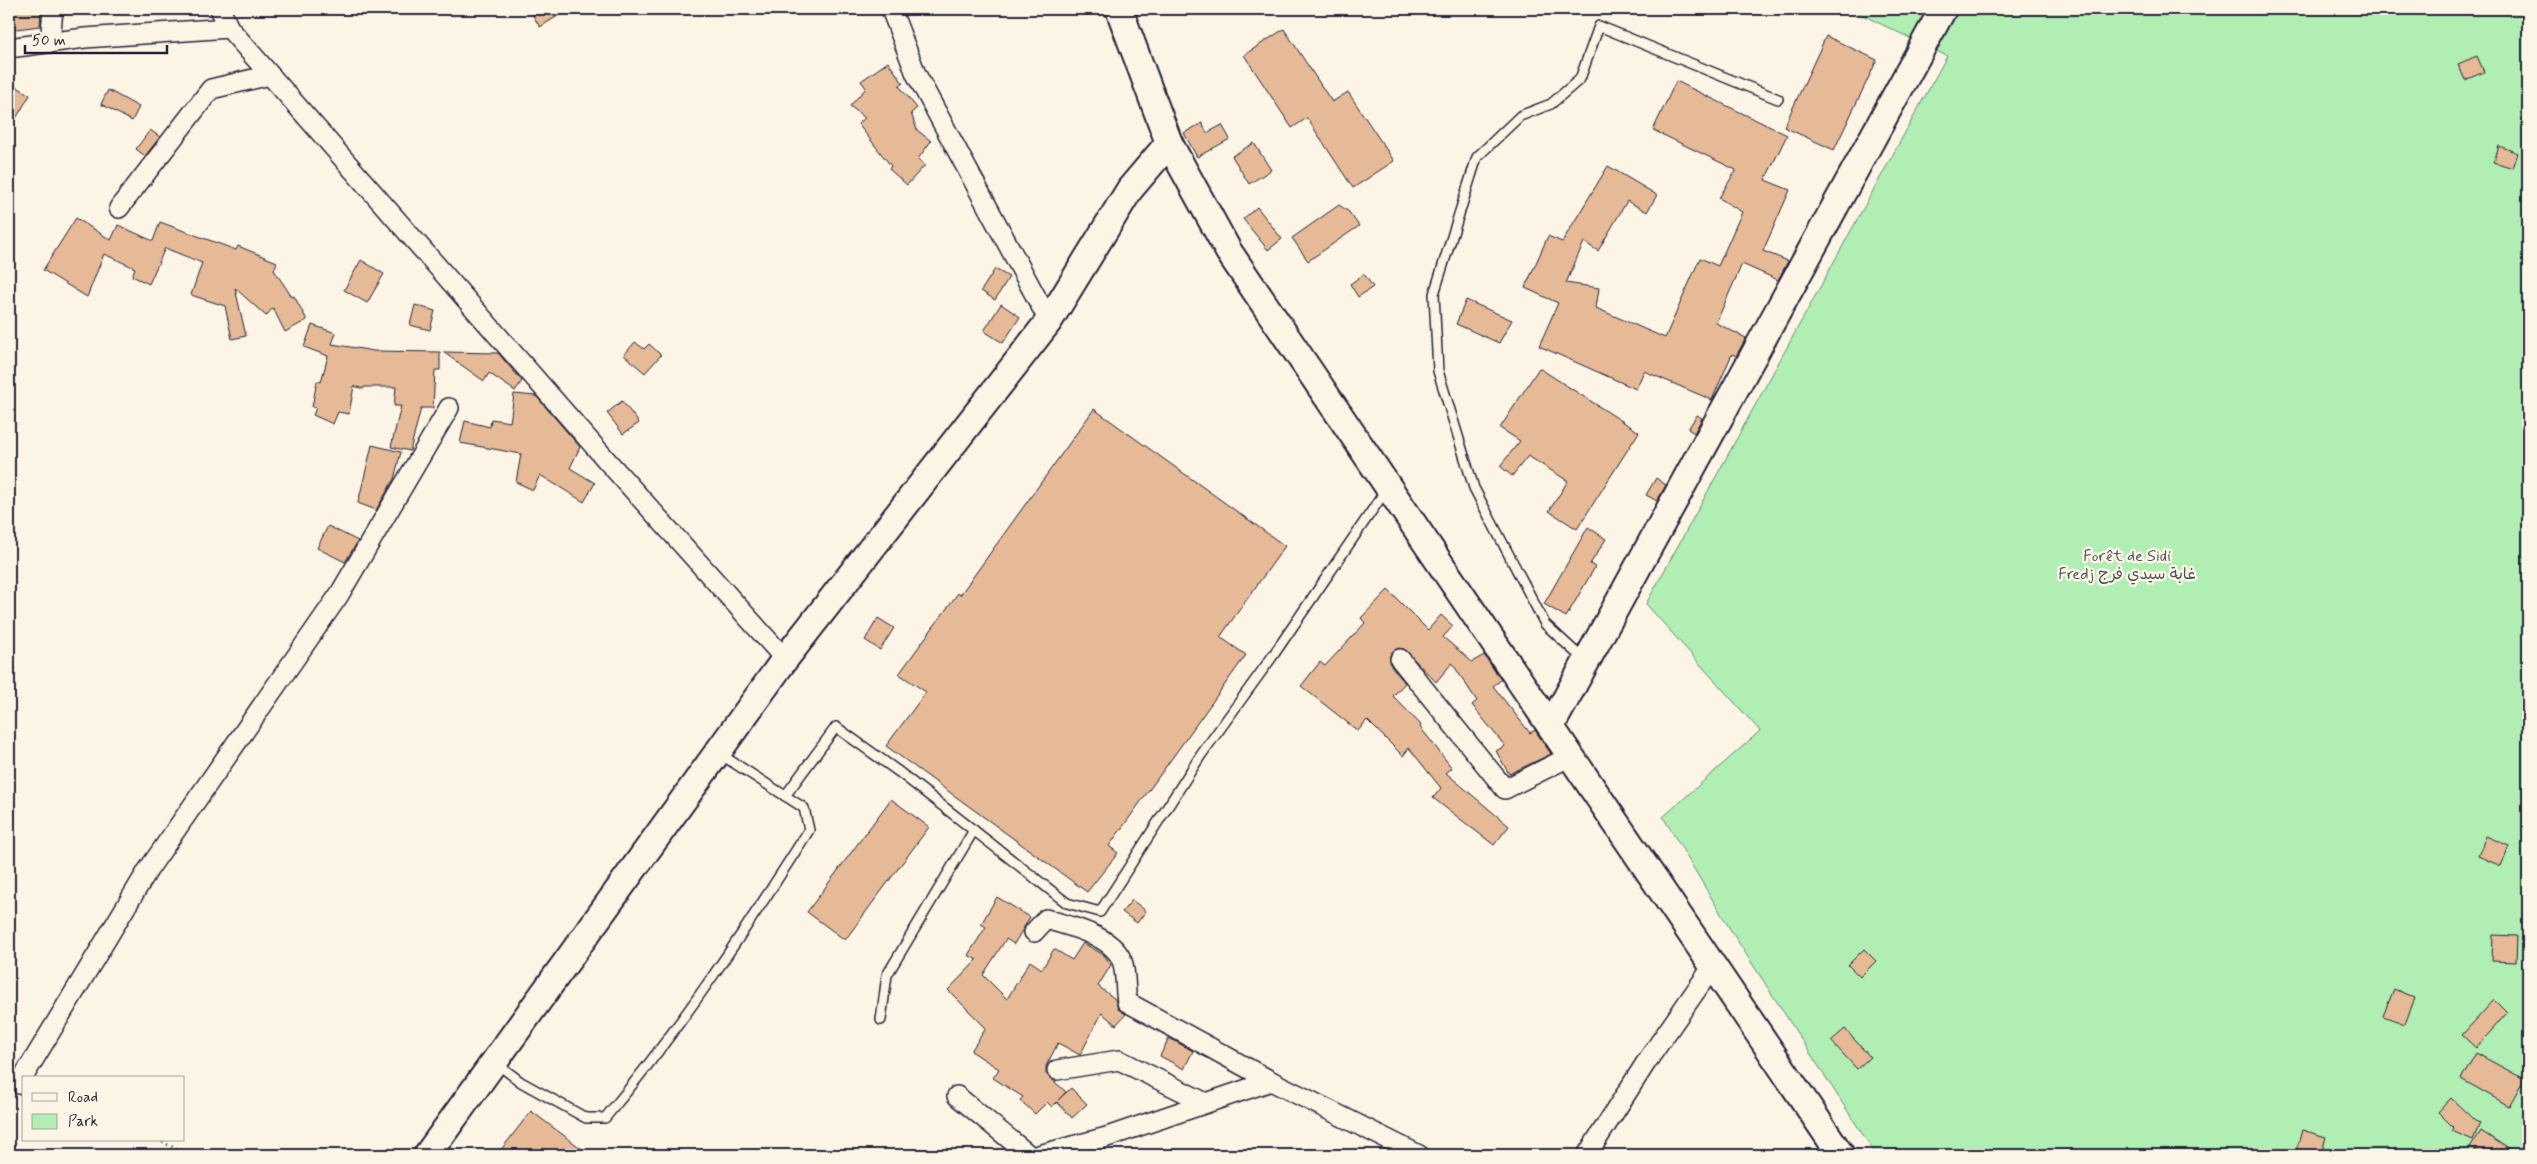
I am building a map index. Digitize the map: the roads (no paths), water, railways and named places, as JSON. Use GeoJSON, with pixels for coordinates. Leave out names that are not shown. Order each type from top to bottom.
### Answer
{"type":"FeatureCollection","features":[{"type":"Feature","properties":{"kind":"main road"},"geometry":{"type":"LineString","coordinates":[[1119,9],[1170,143],[1229,252],[1841,1155]]}},
{"type":"Feature","properties":{"kind":"main road"},"geometry":{"type":"LineString","coordinates":[[1551,726],[1943,9]]}},
{"type":"Feature","properties":{"kind":"main road"},"geometry":{"type":"LineString","coordinates":[[427,1155],[785,659],[1049,321],[1130,189],[1170,143]]}},
{"type":"Feature","properties":{"kind":"street"},"geometry":{"type":"LineString","coordinates":[[50,43],[52,9]]}},
{"type":"Feature","properties":{"kind":"street"},"geometry":{"type":"LineString","coordinates":[[220,9],[229,28],[596,448],[785,659]]}},
{"type":"Feature","properties":{"kind":"street"},"geometry":{"type":"LineString","coordinates":[[891,9],[916,74],[1049,321]]}},
{"type":"Feature","properties":{"kind":"street"},"geometry":{"type":"LineString","coordinates":[[9,48],[85,38],[229,28]]}},
{"type":"Feature","properties":{"kind":"street"},"geometry":{"type":"LineString","coordinates":[[119,208],[211,89],[270,75]]}},
{"type":"Feature","properties":{"kind":"street"},"geometry":{"type":"LineString","coordinates":[[24,1076],[148,870],[339,595],[449,408]]}},
{"type":"Feature","properties":{"kind":"street"},"geometry":{"type":"LineString","coordinates":[[1400,660],[1505,789],[1571,756]]}},
{"type":"Feature","properties":{"kind":"street"},"geometry":{"type":"LineString","coordinates":[[1034,932],[1046,919],[1091,933],[1114,948],[1123,962],[1127,1002],[1271,1082],[1419,1155]]}},
{"type":"Feature","properties":{"kind":"street"},"geometry":{"type":"LineString","coordinates":[[1587,1155],[1647,1061],[1713,966]]}},
{"type":"Feature","properties":{"kind":"street"},"geometry":{"type":"LineString","coordinates":[[1057,1070],[1119,1060],[1206,1103]]}},
{"type":"Feature","properties":{"kind":"street"},"geometry":{"type":"LineString","coordinates":[[19,1084],[22,1079]]}},
{"type":"Feature","properties":{"kind":"street"},"geometry":{"type":"LineString","coordinates":[[1039,1155],[1108,1137],[1271,1082]]}},
{"type":"Feature","properties":{"kind":"street"},"geometry":{"type":"LineString","coordinates":[[957,1096],[1030,1155]]}},
{"type":"Feature","properties":{"kind":"lane"},"geometry":{"type":"LineString","coordinates":[[1587,662],[1545,624],[1474,488],[1438,371],[1434,294],[1477,158],[1520,116],[1551,104],[1580,79],[1599,26],[1778,99]]}},
{"type":"Feature","properties":{"kind":"lane"},"geometry":{"type":"LineString","coordinates":[[786,796],[836,727],[900,772],[1067,903],[1100,912],[1201,755],[1272,657],[1388,487]]}},
{"type":"Feature","properties":{"kind":"lane"},"geometry":{"type":"LineString","coordinates":[[494,1062],[521,1082],[586,1118],[605,1118],[634,1083],[716,971],[809,830],[804,808],[718,752]]}},
{"type":"Feature","properties":{"kind":"lane"},"geometry":{"type":"LineString","coordinates":[[882,1020],[887,975],[974,830]]}},
{"type":"Feature","properties":{"kind":"park label","name":"Forêt de Sidi Fredj غابة سيدي فرج"},"geometry":{"type":"Point","coordinates":[2127,565]}}]}
